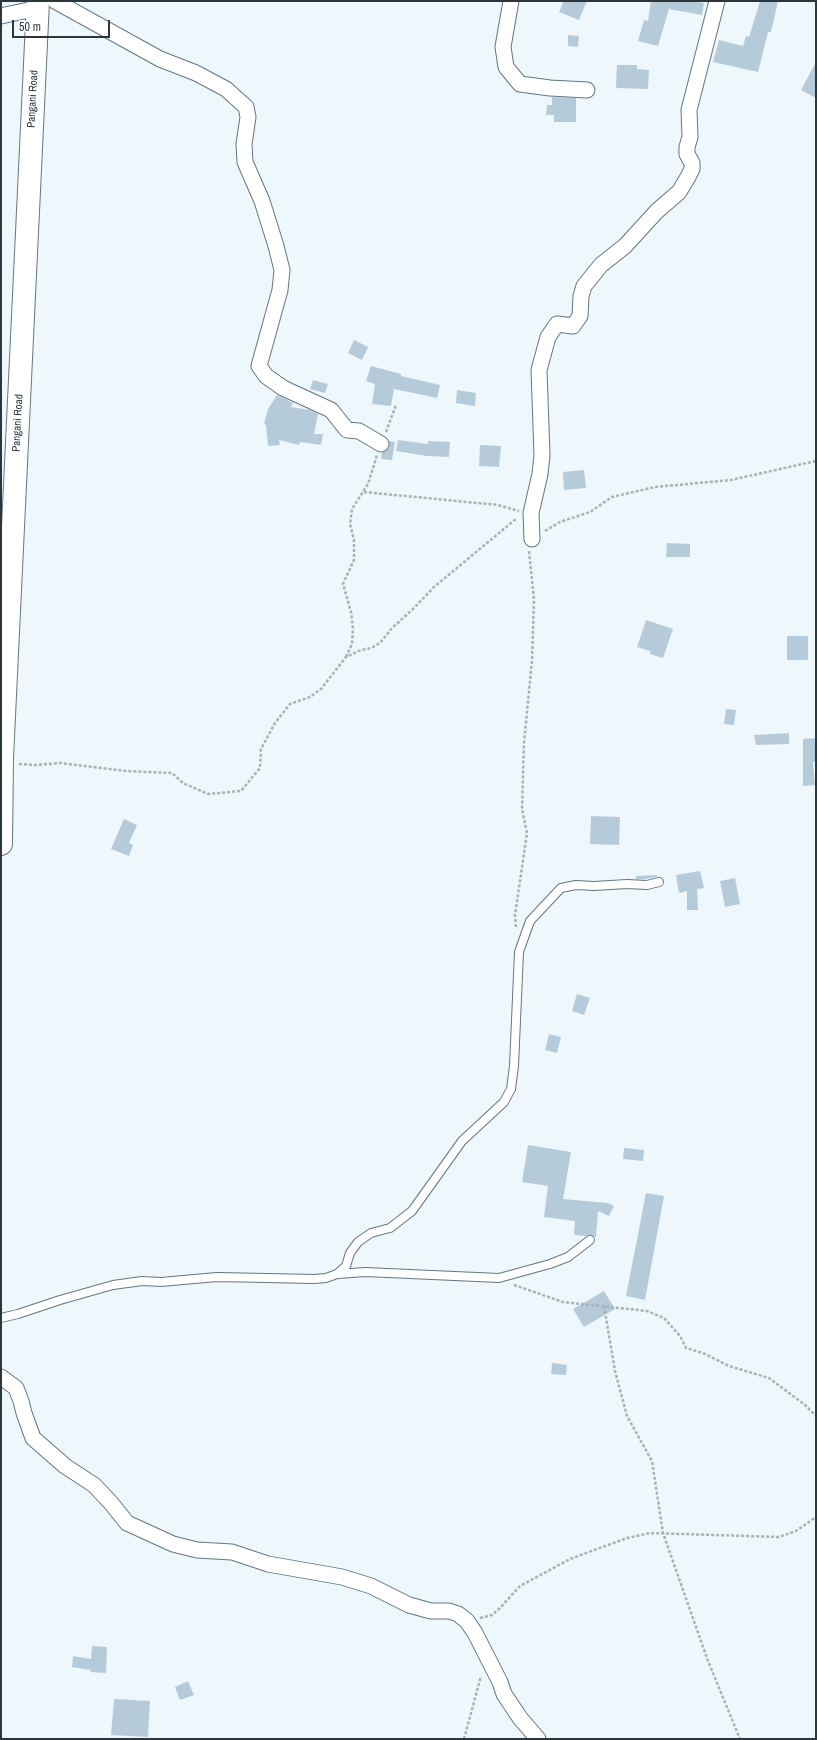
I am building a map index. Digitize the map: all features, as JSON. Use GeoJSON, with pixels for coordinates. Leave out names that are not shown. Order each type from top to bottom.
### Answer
{"type":"FeatureCollection","features":[{"type":"Feature","properties":{"kind":"main road","name":"Pangani Road"},"geometry":{"type":"LineString","coordinates":[[1,844],[2,758],[44,3]]}},
{"type":"Feature","properties":{"kind":"street"},"geometry":{"type":"LineString","coordinates":[[512,1],[504,47],[506,67],[520,84],[550,88],[587,90]]}},
{"type":"Feature","properties":{"kind":"street"},"geometry":{"type":"LineString","coordinates":[[532,538],[527,513],[540,474],[542,455],[539,370],[548,337],[557,324],[574,326],[580,316],[581,296],[584,286],[601,265],[626,246],[656,211],[679,192],[688,177],[692,169],[692,163],[687,154],[687,147],[690,137],[689,110],[717,1]]}},
{"type":"Feature","properties":{"kind":"street"},"geometry":{"type":"LineString","coordinates":[[1,16],[44,3],[160,59],[196,73],[226,89],[246,107],[248,117],[244,144],[245,162],[262,201],[282,270],[280,290],[259,366],[266,376],[283,388],[331,410],[346,430],[359,431],[381,444]]}},
{"type":"Feature","properties":{"kind":"street"},"geometry":{"type":"LineString","coordinates":[[1,1377],[16,1388],[33,1438],[65,1466],[94,1485],[127,1523],[173,1544],[197,1550],[232,1552],[268,1564],[342,1577],[371,1586],[409,1605],[431,1611],[454,1612],[467,1621],[487,1655],[504,1694],[520,1718],[538,1739]]}},
{"type":"Feature","properties":{"kind":"lane"},"geometry":{"type":"LineString","coordinates":[[337,1274],[346,1266],[350,1253],[358,1242],[371,1233],[390,1228],[412,1211],[462,1141],[504,1102],[511,1089],[514,1066],[519,952],[530,921],[561,888],[576,885],[647,885],[659,882]]}},
{"type":"Feature","properties":{"kind":"lane"},"geometry":{"type":"LineString","coordinates":[[1,1318],[106,1287],[142,1281],[161,1282],[217,1278],[314,1279],[326,1278],[337,1274],[365,1272],[499,1278],[550,1264],[568,1256],[590,1240]]}},
{"type":"Feature","properties":{"kind":"path"},"geometry":{"type":"LineString","coordinates":[[2,758],[17,764],[35,766],[60,763],[126,771],[172,773],[183,782],[208,794],[241,791],[260,768],[261,749],[283,712],[290,704],[310,697],[320,689],[346,657],[352,644],[353,628],[351,612],[343,584],[354,560],[354,540],[350,524],[352,509],[364,492],[396,405]]}},
{"type":"Feature","properties":{"kind":"path"},"geometry":{"type":"LineString","coordinates":[[519,952],[515,915],[527,833],[522,809],[524,743],[532,660],[534,600],[528,551],[532,538],[560,522],[590,512],[612,498],[655,487],[731,480],[816,461]]}},
{"type":"Feature","properties":{"kind":"path"},"geometry":{"type":"LineString","coordinates":[[364,492],[498,505],[527,513]]}},
{"type":"Feature","properties":{"kind":"path"},"geometry":{"type":"LineString","coordinates":[[346,657],[380,643],[392,628],[434,587],[527,513]]}},
{"type":"Feature","properties":{"kind":"path"},"geometry":{"type":"LineString","coordinates":[[499,1278],[526,1290],[563,1302],[647,1311],[664,1318],[680,1336],[686,1348],[703,1353],[729,1366],[769,1378],[805,1405],[816,1416]]}},
{"type":"Feature","properties":{"kind":"path"},"geometry":{"type":"LineString","coordinates":[[604,1306],[615,1371],[627,1416],[652,1461],[663,1533],[708,1661],[740,1739]]}},
{"type":"Feature","properties":{"kind":"path"},"geometry":{"type":"LineString","coordinates":[[467,1621],[492,1615],[499,1610],[520,1586],[570,1559],[627,1538],[650,1533],[779,1537],[796,1531],[816,1517]]}},
{"type":"Feature","properties":{"kind":"path"},"geometry":{"type":"LineString","coordinates":[[464,1739],[487,1655]]}},
{"type":"Feature","properties":{"kind":"building"},"geometry":{"type":"Polygon","coordinates":[[[564,1],[587,1],[579,20],[559,12],[564,1]]]}},
{"type":"Feature","properties":{"kind":"building"},"geometry":{"type":"Polygon","coordinates":[[[651,1],[693,1],[704,3],[702,15],[669,9],[658,46],[638,41],[644,20],[648,21],[651,1]]]}},
{"type":"Feature","properties":{"kind":"building"},"geometry":{"type":"Polygon","coordinates":[[[760,1],[778,1],[771,32],[768,32],[758,72],[713,62],[719,40],[743,46],[746,36],[749,37],[760,1]]]}},
{"type":"Feature","properties":{"kind":"building"},"geometry":{"type":"Polygon","coordinates":[[[568,35],[579,36],[578,47],[568,46],[568,35]]]}},
{"type":"Feature","properties":{"kind":"building"},"geometry":{"type":"Polygon","coordinates":[[[816,62],[816,98],[801,90],[816,62]]]}},
{"type":"Feature","properties":{"kind":"building"},"geometry":{"type":"Polygon","coordinates":[[[617,65],[637,65],[637,69],[649,70],[648,89],[616,88],[617,65]]]}},
{"type":"Feature","properties":{"kind":"building"},"geometry":{"type":"Polygon","coordinates":[[[552,97],[576,98],[576,122],[554,122],[554,115],[546,115],[547,105],[552,105],[552,97]]]}},
{"type":"Feature","properties":{"kind":"building"},"geometry":{"type":"Polygon","coordinates":[[[354,340],[368,347],[362,360],[348,353],[354,340]]]}},
{"type":"Feature","properties":{"kind":"building"},"geometry":{"type":"Polygon","coordinates":[[[371,366],[401,374],[401,376],[440,385],[437,398],[394,389],[391,406],[372,404],[375,384],[366,381],[371,366]]]}},
{"type":"Feature","properties":{"kind":"building"},"geometry":{"type":"Polygon","coordinates":[[[313,380],[328,384],[325,393],[310,389],[313,380]]]}},
{"type":"Feature","properties":{"kind":"building"},"geometry":{"type":"Polygon","coordinates":[[[457,390],[476,393],[475,406],[456,403],[457,390]]]}},
{"type":"Feature","properties":{"kind":"building"},"geometry":{"type":"Polygon","coordinates":[[[277,395],[293,403],[291,407],[310,410],[318,414],[314,434],[323,434],[321,445],[300,442],[299,445],[279,440],[280,445],[268,446],[266,425],[264,424],[268,409],[277,395]]]}},
{"type":"Feature","properties":{"kind":"building"},"geometry":{"type":"Polygon","coordinates":[[[398,440],[428,444],[428,441],[450,442],[449,457],[427,456],[396,451],[398,440]]]}},
{"type":"Feature","properties":{"kind":"building"},"geometry":{"type":"Polygon","coordinates":[[[389,441],[395,442],[392,460],[381,459],[382,453],[389,448],[389,441]]]}},
{"type":"Feature","properties":{"kind":"building"},"geometry":{"type":"Polygon","coordinates":[[[480,445],[501,446],[499,467],[479,466],[480,445]]]}},
{"type":"Feature","properties":{"kind":"building"},"geometry":{"type":"Polygon","coordinates":[[[584,470],[586,488],[564,490],[563,472],[584,470]]]}},
{"type":"Feature","properties":{"kind":"building"},"geometry":{"type":"Polygon","coordinates":[[[667,543],[690,544],[690,557],[666,557],[667,543]]]}},
{"type":"Feature","properties":{"kind":"building"},"geometry":{"type":"Polygon","coordinates":[[[646,620],[673,629],[663,658],[650,654],[650,651],[637,647],[646,620]]]}},
{"type":"Feature","properties":{"kind":"building"},"geometry":{"type":"Polygon","coordinates":[[[787,636],[808,636],[808,660],[787,660],[787,636]]]}},
{"type":"Feature","properties":{"kind":"building"},"geometry":{"type":"Polygon","coordinates":[[[726,709],[736,710],[734,725],[724,724],[726,709]]]}},
{"type":"Feature","properties":{"kind":"building"},"geometry":{"type":"Polygon","coordinates":[[[789,733],[789,744],[756,745],[754,735],[789,733]]]}},
{"type":"Feature","properties":{"kind":"building"},"geometry":{"type":"Polygon","coordinates":[[[816,738],[816,762],[813,762],[815,785],[803,786],[803,739],[816,738]]]}},
{"type":"Feature","properties":{"kind":"building"},"geometry":{"type":"Polygon","coordinates":[[[591,816],[620,817],[619,845],[590,844],[591,816]]]}},
{"type":"Feature","properties":{"kind":"building"},"geometry":{"type":"Polygon","coordinates":[[[124,819],[137,825],[129,843],[133,845],[129,856],[111,849],[124,819]]]}},
{"type":"Feature","properties":{"kind":"building"},"geometry":{"type":"Polygon","coordinates":[[[700,871],[704,888],[697,889],[698,910],[687,910],[687,891],[679,893],[676,875],[700,871]]]}},
{"type":"Feature","properties":{"kind":"building"},"geometry":{"type":"Polygon","coordinates":[[[657,875],[657,877],[636,879],[636,876],[657,875]]]}},
{"type":"Feature","properties":{"kind":"building"},"geometry":{"type":"Polygon","coordinates":[[[735,878],[740,904],[725,907],[720,881],[735,878]]]}},
{"type":"Feature","properties":{"kind":"building"},"geometry":{"type":"Polygon","coordinates":[[[577,994],[590,998],[584,1015],[572,1011],[577,994]]]}},
{"type":"Feature","properties":{"kind":"building"},"geometry":{"type":"Polygon","coordinates":[[[549,1034],[561,1037],[557,1053],[545,1050],[549,1034]]]}},
{"type":"Feature","properties":{"kind":"building"},"geometry":{"type":"Polygon","coordinates":[[[528,1145],[571,1152],[563,1199],[608,1203],[614,1206],[609,1216],[598,1211],[596,1237],[590,1235],[574,1235],[575,1221],[544,1217],[548,1186],[522,1182],[528,1145]]]}},
{"type":"Feature","properties":{"kind":"building"},"geometry":{"type":"Polygon","coordinates":[[[624,1148],[644,1150],[643,1161],[623,1159],[624,1148]]]}},
{"type":"Feature","properties":{"kind":"building"},"geometry":{"type":"Polygon","coordinates":[[[646,1193],[664,1196],[645,1300],[626,1296],[646,1193]]]}},
{"type":"Feature","properties":{"kind":"building"},"geometry":{"type":"Polygon","coordinates":[[[604,1291],[615,1309],[584,1327],[573,1309],[604,1291]]]}},
{"type":"Feature","properties":{"kind":"building"},"geometry":{"type":"Polygon","coordinates":[[[552,1363],[567,1365],[566,1375],[551,1374],[552,1363]]]}},
{"type":"Feature","properties":{"kind":"building"},"geometry":{"type":"Polygon","coordinates":[[[92,1646],[107,1647],[106,1673],[90,1672],[91,1670],[72,1667],[73,1656],[91,1659],[92,1646]]]}},
{"type":"Feature","properties":{"kind":"building"},"geometry":{"type":"Polygon","coordinates":[[[188,1681],[194,1695],[180,1700],[175,1687],[188,1681]]]}},
{"type":"Feature","properties":{"kind":"building"},"geometry":{"type":"Polygon","coordinates":[[[114,1699],[150,1701],[148,1737],[111,1735],[114,1699]]]}}]}
